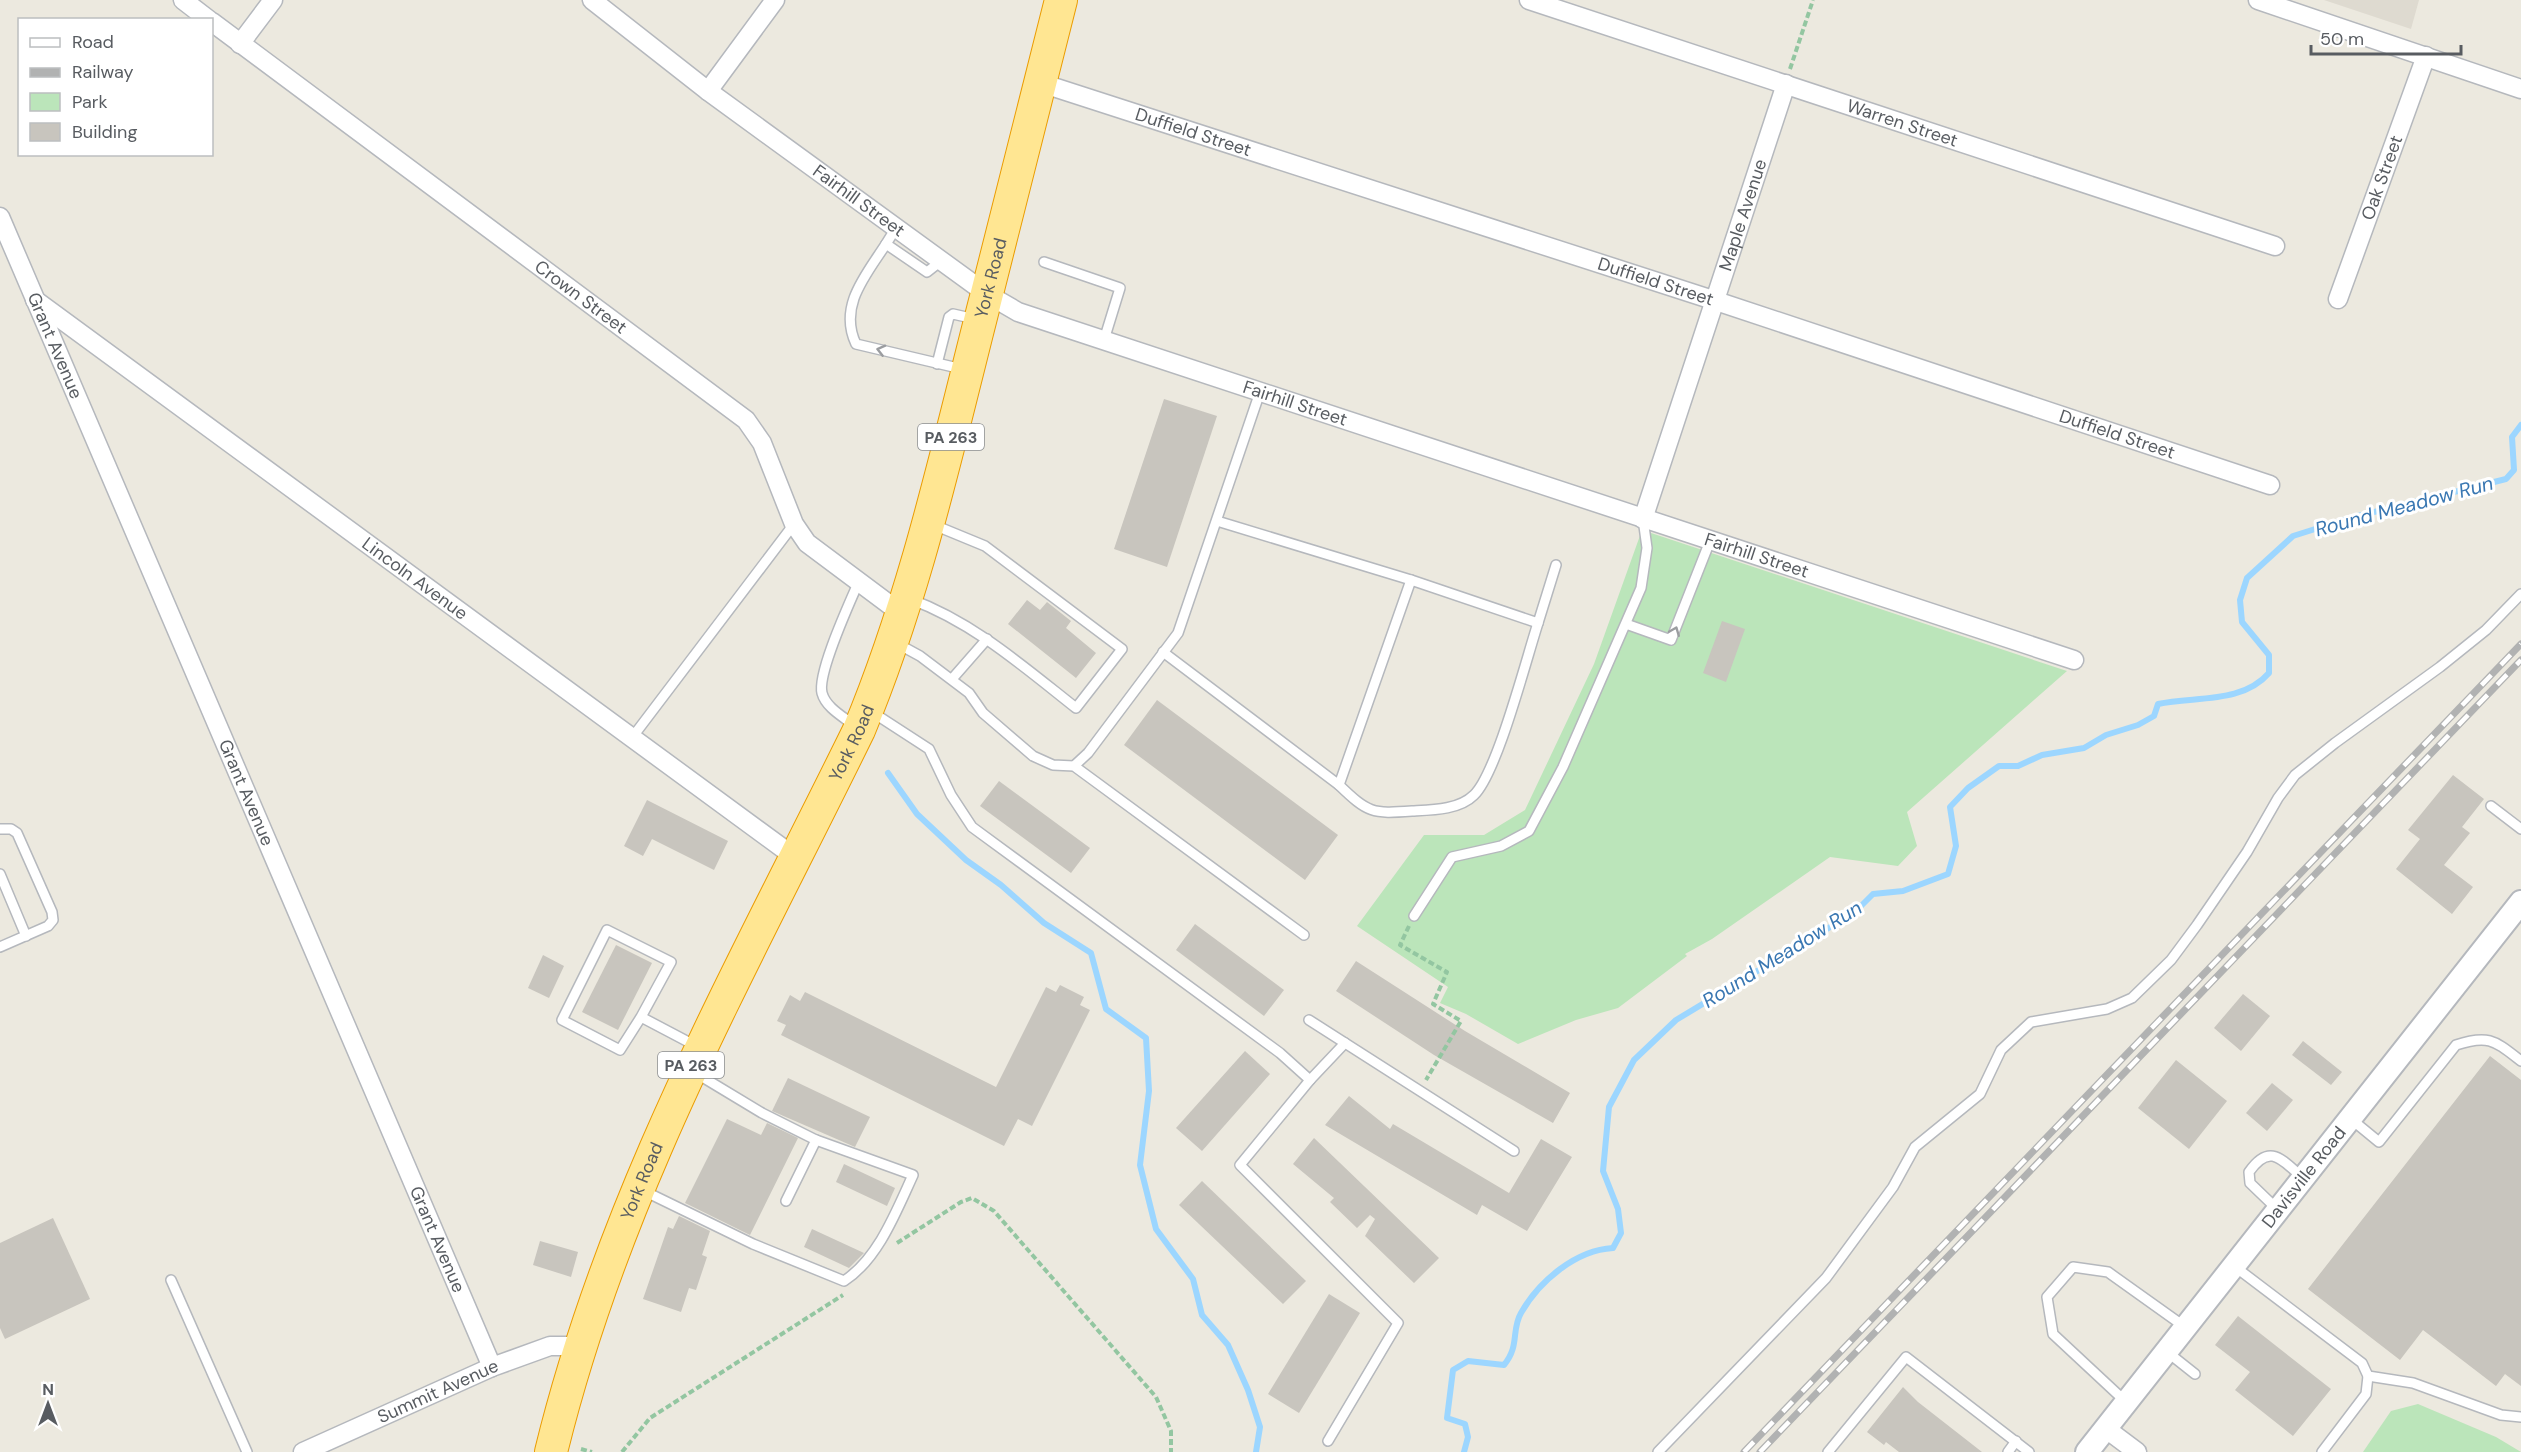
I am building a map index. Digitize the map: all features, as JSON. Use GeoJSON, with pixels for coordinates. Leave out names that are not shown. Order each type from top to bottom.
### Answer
{"type":"FeatureCollection","features":[{"type":"Feature","properties":{"kind":"highway","name":"York Road"},"geometry":{"type":"LineString","coordinates":[[551,1452],[580,1346],[637,1188],[694,1059],[863,720],[901,618],[929,523],[1061,0]]}},
{"type":"Feature","properties":{"kind":"street","name":"Crown Street"},"geometry":{"type":"LineString","coordinates":[[183,0],[206,18]]}},
{"type":"Feature","properties":{"kind":"street"},"geometry":{"type":"LineString","coordinates":[[240,44],[273,0]]}},
{"type":"Feature","properties":{"kind":"street","name":"Fairhill Street"},"geometry":{"type":"LineString","coordinates":[[592,0],[708,91],[941,261],[983,307],[1018,312],[2074,660]]}},
{"type":"Feature","properties":{"kind":"street"},"geometry":{"type":"LineString","coordinates":[[708,91],[775,0]]}},
{"type":"Feature","properties":{"kind":"street","name":"Warren Street"},"geometry":{"type":"LineString","coordinates":[[1529,0],[2275,246]]}},
{"type":"Feature","properties":{"kind":"street"},"geometry":{"type":"LineString","coordinates":[[2258,0],[2521,89]]}},
{"type":"Feature","properties":{"kind":"street","name":"Crown Street"},"geometry":{"type":"LineString","coordinates":[[213,23],[746,420],[762,443],[794,524],[807,543],[859,581],[901,618]]}},
{"type":"Feature","properties":{"kind":"street","name":"Oak Street"},"geometry":{"type":"LineString","coordinates":[[2338,299],[2426,56]]}},
{"type":"Feature","properties":{"kind":"street","name":"Duffield Street"},"geometry":{"type":"LineString","coordinates":[[1041,83],[1713,300],[2270,485]]}},
{"type":"Feature","properties":{"kind":"street","name":"Maple Avenue"},"geometry":{"type":"LineString","coordinates":[[1643,519],[1713,300],[1786,84]]}},
{"type":"Feature","properties":{"kind":"street","name":"Grant Avenue"},"geometry":{"type":"LineString","coordinates":[[0,217],[6,253],[34,299],[492,1367]]}},
{"type":"Feature","properties":{"kind":"street","name":"Lincoln Avenue"},"geometry":{"type":"LineString","coordinates":[[34,299],[796,858]]}},
{"type":"Feature","properties":{"kind":"street","name":"Davisville Road"},"geometry":{"type":"LineString","coordinates":[[2087,1452],[2349,1117],[2521,902]]}},
{"type":"Feature","properties":{"kind":"street","name":"Summit Avenue"},"geometry":{"type":"LineString","coordinates":[[303,1452],[492,1367],[550,1346],[580,1346]]}},
{"type":"Feature","properties":{"kind":"street"},"geometry":{"type":"LineString","coordinates":[[2105,1428],[2137,1452]]}},
{"type":"Feature","properties":{"kind":"lane"},"geometry":{"type":"LineString","coordinates":[[896,228],[853,295],[850,312],[856,344],[968,370]]}},
{"type":"Feature","properties":{"kind":"lane"},"geometry":{"type":"LineString","coordinates":[[886,244],[927,272],[941,261]]}},
{"type":"Feature","properties":{"kind":"lane"},"geometry":{"type":"LineString","coordinates":[[1044,262],[1120,288],[1104,340]]}},
{"type":"Feature","properties":{"kind":"lane"},"geometry":{"type":"LineString","coordinates":[[938,364],[949,317],[952,314],[983,307]]}},
{"type":"Feature","properties":{"kind":"lane"},"geometry":{"type":"LineString","coordinates":[[1074,766],[1088,753],[1178,633],[1260,392]]}},
{"type":"Feature","properties":{"kind":"lane"},"geometry":{"type":"LineString","coordinates":[[1414,916],[1452,857],[1501,846],[1529,831],[1563,767],[1641,588],[1647,548],[1643,519]]}},
{"type":"Feature","properties":{"kind":"lane"},"geometry":{"type":"LineString","coordinates":[[1217,520],[1410,580],[1538,623]]}},
{"type":"Feature","properties":{"kind":"lane"},"geometry":{"type":"LineString","coordinates":[[929,523],[985,546],[1122,649],[1076,708],[987,639],[935,608],[901,618],[952,679],[969,693],[983,713],[1033,756],[1053,765],[1074,766],[1304,934]]}},
{"type":"Feature","properties":{"kind":"lane"},"geometry":{"type":"LineString","coordinates":[[631,739],[794,524]]}},
{"type":"Feature","properties":{"kind":"lane"},"geometry":{"type":"LineString","coordinates":[[1626,624],[1671,640],[1710,541]]}},
{"type":"Feature","properties":{"kind":"lane"},"geometry":{"type":"LineString","coordinates":[[1163,652],[1339,785],[1362,807],[1373,812],[1436,810],[1462,803],[1474,795],[1491,768],[1556,565]]}},
{"type":"Feature","properties":{"kind":"lane"},"geometry":{"type":"LineString","coordinates":[[1339,785],[1410,580]]}},
{"type":"Feature","properties":{"kind":"lane"},"geometry":{"type":"LineString","coordinates":[[859,581],[822,675],[822,692],[830,706],[863,720],[895,724],[929,749],[951,795],[972,827],[1280,1053],[1310,1080]]}},
{"type":"Feature","properties":{"kind":"lane"},"geometry":{"type":"LineString","coordinates":[[1658,1452],[1826,1278],[1893,1187],[1916,1147],[1980,1094],[2001,1050],[2031,1022],[2107,1009],[2132,998],[2171,960],[2197,925],[2295,775],[2440,667],[2486,630],[2521,594]]}},
{"type":"Feature","properties":{"kind":"lane"},"geometry":{"type":"LineString","coordinates":[[952,679],[987,639]]}},
{"type":"Feature","properties":{"kind":"lane"},"geometry":{"type":"LineString","coordinates":[[2491,806],[2521,829]]}},
{"type":"Feature","properties":{"kind":"lane"},"geometry":{"type":"LineString","coordinates":[[0,829],[16,833],[52,912],[53,920],[48,926],[0,946]]}},
{"type":"Feature","properties":{"kind":"lane"},"geometry":{"type":"LineString","coordinates":[[0,874],[26,936]]}},
{"type":"Feature","properties":{"kind":"lane"},"geometry":{"type":"LineString","coordinates":[[607,930],[671,962],[641,1017],[620,1050],[562,1020],[607,930]]}},
{"type":"Feature","properties":{"kind":"lane"},"geometry":{"type":"LineString","coordinates":[[637,1188],[753,1244],[844,1281],[860,1271],[893,1218],[913,1175],[816,1140],[762,1113],[641,1017]]}},
{"type":"Feature","properties":{"kind":"lane"},"geometry":{"type":"LineString","coordinates":[[1309,1020],[1514,1151]]}},
{"type":"Feature","properties":{"kind":"lane"},"geometry":{"type":"LineString","coordinates":[[2349,1117],[2379,1142],[2456,1045],[2481,1038],[2495,1041],[2521,1062]]}},
{"type":"Feature","properties":{"kind":"lane"},"geometry":{"type":"LineString","coordinates":[[1328,1441],[1398,1323],[1240,1165],[1310,1080],[1346,1043]]}},
{"type":"Feature","properties":{"kind":"lane"},"geometry":{"type":"LineString","coordinates":[[786,1201],[816,1140]]}},
{"type":"Feature","properties":{"kind":"lane"},"geometry":{"type":"LineString","coordinates":[[2278,1210],[2250,1183],[2249,1172],[2256,1162],[2264,1156],[2274,1155],[2303,1178]]}},
{"type":"Feature","properties":{"kind":"lane"},"geometry":{"type":"LineString","coordinates":[[2234,1266],[2361,1363],[2368,1376],[2366,1394],[2322,1452]]}},
{"type":"Feature","properties":{"kind":"lane"},"geometry":{"type":"LineString","coordinates":[[2126,1402],[2053,1334],[2047,1297],[2073,1267],[2108,1272],[2186,1327]]}},
{"type":"Feature","properties":{"kind":"lane"},"geometry":{"type":"LineString","coordinates":[[171,1280],[247,1452]]}},
{"type":"Feature","properties":{"kind":"lane"},"geometry":{"type":"LineString","coordinates":[[2166,1351],[2195,1374]]}},
{"type":"Feature","properties":{"kind":"lane"},"geometry":{"type":"LineString","coordinates":[[1828,1452],[1906,1357],[2029,1452]]}},
{"type":"Feature","properties":{"kind":"lane"},"geometry":{"type":"LineString","coordinates":[[2368,1376],[2413,1383],[2500,1415],[2521,1417]]}},
{"type":"Feature","properties":{"kind":"lane"},"geometry":{"type":"LineString","coordinates":[[2008,1452],[2016,1441]]}},
{"type":"Feature","properties":{"kind":"path"},"geometry":{"type":"LineString","coordinates":[[1786,84],[1813,0]]}},
{"type":"Feature","properties":{"kind":"path"},"geometry":{"type":"LineString","coordinates":[[1414,916],[1400,945],[1447,972],[1433,1004],[1461,1021],[1419,1090]]}},
{"type":"Feature","properties":{"kind":"path"},"geometry":{"type":"LineString","coordinates":[[893,1246],[961,1202],[972,1198],[982,1201],[994,1211],[1156,1397],[1172,1431],[1171,1452]]}},
{"type":"Feature","properties":{"kind":"path"},"geometry":{"type":"LineString","coordinates":[[622,1452],[650,1418],[846,1293]]}},
{"type":"Feature","properties":{"kind":"path"},"geometry":{"type":"LineString","coordinates":[[582,1449],[592,1452]]}},
{"type":"Feature","properties":{"kind":"shaded area"},"geometry":{"type":"Polygon","coordinates":[[[2324,0],[2419,0],[2411,29],[2324,0]]]}},
{"type":"Feature","properties":{"kind":"green space"},"geometry":{"type":"Polygon","coordinates":[[[1642,530],[2067,671],[1907,812],[1917,846],[1898,866],[1830,857],[1712,939],[1685,954],[1687,956],[1618,1008],[1576,1020],[1518,1044],[1466,1014],[1440,1003],[1448,987],[1357,926],[1424,835],[1484,835],[1525,810],[1594,664],[1642,530]]]}},
{"type":"Feature","properties":{"kind":"green space"},"geometry":{"type":"Polygon","coordinates":[[[2418,1404],[2496,1437],[2521,1452],[2363,1452],[2391,1411],[2418,1404]]]}},
{"type":"Feature","properties":{"kind":"building"},"geometry":{"type":"Polygon","coordinates":[[[1164,399],[1217,416],[1167,567],[1114,549],[1164,399]]]}},
{"type":"Feature","properties":{"kind":"building"},"geometry":{"type":"Polygon","coordinates":[[[1027,600],[1040,610],[1047,602],[1071,621],[1066,628],[1096,653],[1076,678],[1008,624],[1027,600]]]}},
{"type":"Feature","properties":{"kind":"building"},"geometry":{"type":"Polygon","coordinates":[[[1722,621],[1745,629],[1726,682],[1703,673],[1722,621]]]}},
{"type":"Feature","properties":{"kind":"building"},"geometry":{"type":"Polygon","coordinates":[[[1157,700],[1338,835],[1305,880],[1124,745],[1157,700]]]}},
{"type":"Feature","properties":{"kind":"building"},"geometry":{"type":"Polygon","coordinates":[[[2453,775],[2484,799],[2462,827],[2470,833],[2444,865],[2473,887],[2452,914],[2396,869],[2420,839],[2408,830],[2453,775]]]}},
{"type":"Feature","properties":{"kind":"building"},"geometry":{"type":"Polygon","coordinates":[[[999,781],[1090,848],[1071,873],[980,806],[999,781]]]}},
{"type":"Feature","properties":{"kind":"building"},"geometry":{"type":"Polygon","coordinates":[[[647,800],[728,841],[714,870],[652,839],[643,856],[624,846],[647,800]]]}},
{"type":"Feature","properties":{"kind":"building"},"geometry":{"type":"Polygon","coordinates":[[[1195,924],[1284,990],[1264,1016],[1176,950],[1195,924]]]}},
{"type":"Feature","properties":{"kind":"building"},"geometry":{"type":"Polygon","coordinates":[[[616,945],[652,963],[618,1030],[582,1012],[616,945]]]}},
{"type":"Feature","properties":{"kind":"building"},"geometry":{"type":"Polygon","coordinates":[[[543,955],[564,966],[549,998],[528,988],[543,955]]]}},
{"type":"Feature","properties":{"kind":"building"},"geometry":{"type":"Polygon","coordinates":[[[1356,961],[1465,1031],[1570,1093],[1553,1123],[1434,1055],[1336,991],[1356,961]]]}},
{"type":"Feature","properties":{"kind":"building"},"geometry":{"type":"Polygon","coordinates":[[[1060,985],[1084,997],[1080,1005],[1090,1010],[1032,1126],[1018,1119],[1004,1146],[781,1035],[786,1025],[777,1021],[790,995],[800,1001],[805,992],[996,1087],[1046,987],[1056,992],[1060,985]]]}},
{"type":"Feature","properties":{"kind":"building"},"geometry":{"type":"Polygon","coordinates":[[[2243,994],[2270,1016],[2241,1051],[2214,1028],[2243,994]]]}},
{"type":"Feature","properties":{"kind":"building"},"geometry":{"type":"Polygon","coordinates":[[[2303,1041],[2342,1072],[2331,1085],[2292,1055],[2303,1041]]]}},
{"type":"Feature","properties":{"kind":"building"},"geometry":{"type":"Polygon","coordinates":[[[1245,1051],[1270,1074],[1202,1151],[1176,1128],[1245,1051]]]}},
{"type":"Feature","properties":{"kind":"building"},"geometry":{"type":"Polygon","coordinates":[[[2490,1056],[2521,1080],[2521,1386],[2505,1374],[2496,1386],[2423,1330],[2400,1360],[2308,1289],[2490,1056]]]}},
{"type":"Feature","properties":{"kind":"building"},"geometry":{"type":"Polygon","coordinates":[[[2176,1060],[2227,1101],[2189,1149],[2138,1108],[2176,1060]]]}},
{"type":"Feature","properties":{"kind":"building"},"geometry":{"type":"Polygon","coordinates":[[[788,1078],[870,1117],[855,1147],[772,1111],[788,1078]]]}},
{"type":"Feature","properties":{"kind":"building"},"geometry":{"type":"Polygon","coordinates":[[[2272,1083],[2293,1100],[2267,1131],[2246,1113],[2272,1083]]]}},
{"type":"Feature","properties":{"kind":"building"},"geometry":{"type":"Polygon","coordinates":[[[1349,1096],[1390,1129],[1393,1124],[1509,1193],[1541,1139],[1572,1157],[1527,1231],[1482,1205],[1477,1215],[1325,1125],[1349,1096]]]}},
{"type":"Feature","properties":{"kind":"building"},"geometry":{"type":"Polygon","coordinates":[[[727,1119],[761,1135],[767,1123],[798,1138],[750,1235],[685,1203],[727,1119]]]}},
{"type":"Feature","properties":{"kind":"building"},"geometry":{"type":"Polygon","coordinates":[[[1314,1138],[1439,1258],[1414,1283],[1365,1236],[1375,1219],[1370,1215],[1357,1228],[1330,1202],[1334,1198],[1293,1164],[1314,1138]]]}},
{"type":"Feature","properties":{"kind":"building"},"geometry":{"type":"Polygon","coordinates":[[[844,1164],[895,1188],[887,1206],[836,1182],[844,1164]]]}},
{"type":"Feature","properties":{"kind":"building"},"geometry":{"type":"Polygon","coordinates":[[[1202,1181],[1306,1281],[1283,1304],[1179,1205],[1202,1181]]]}},
{"type":"Feature","properties":{"kind":"building"},"geometry":{"type":"Polygon","coordinates":[[[679,1216],[710,1231],[702,1255],[707,1257],[696,1290],[689,1288],[681,1312],[643,1299],[668,1227],[673,1229],[679,1216]]]}},
{"type":"Feature","properties":{"kind":"building"},"geometry":{"type":"Polygon","coordinates":[[[53,1218],[90,1299],[5,1339],[0,1328],[0,1243],[53,1218]]]}},
{"type":"Feature","properties":{"kind":"building"},"geometry":{"type":"Polygon","coordinates":[[[812,1229],[864,1253],[849,1268],[804,1247],[812,1229]]]}},
{"type":"Feature","properties":{"kind":"building"},"geometry":{"type":"Polygon","coordinates":[[[540,1241],[578,1252],[571,1277],[533,1265],[540,1241]]]}},
{"type":"Feature","properties":{"kind":"building"},"geometry":{"type":"Polygon","coordinates":[[[1329,1294],[1360,1313],[1299,1413],[1268,1394],[1329,1294]]]}},
{"type":"Feature","properties":{"kind":"building"},"geometry":{"type":"Polygon","coordinates":[[[2238,1316],[2331,1389],[2293,1436],[2235,1390],[2250,1372],[2215,1345],[2238,1316]]]}},
{"type":"Feature","properties":{"kind":"building"},"geometry":{"type":"Polygon","coordinates":[[[1903,1387],[1918,1402],[1982,1452],[1899,1452],[1886,1442],[1884,1445],[1867,1432],[1903,1387]]]}},
{"type":"Feature","properties":{"kind":"waterway","name":"Round Meadow Run"},"geometry":{"type":"LineString","coordinates":[[1464,1452],[1468,1437],[1465,1424],[1447,1418],[1453,1370],[1468,1361],[1504,1365],[1514,1345],[1518,1319],[1538,1290],[1548,1279],[1572,1261],[1586,1254],[1613,1248],[1621,1233],[1618,1209],[1603,1171],[1609,1107],[1634,1060],[1676,1020],[1855,912],[1873,894],[1903,891],[1948,874],[1956,846],[1950,807],[1968,788],[1999,766],[2018,766],[2042,755],[2084,748],[2106,735],[2138,725],[2154,716],[2158,704],[2218,697],[2246,690],[2258,683],[2269,673],[2269,655],[2242,622],[2240,600],[2247,578],[2293,536],[2350,518],[2506,479],[2514,470],[2512,437],[2521,425]]}},
{"type":"Feature","properties":{"kind":"waterway"},"geometry":{"type":"LineString","coordinates":[[888,773],[917,814],[966,860],[1001,885],[1044,923],[1091,953],[1106,1009],[1146,1038],[1149,1091],[1140,1165],[1156,1229],[1193,1279],[1202,1315],[1228,1345],[1248,1390],[1260,1427],[1256,1452]]}},
{"type":"Feature","properties":{"kind":"railway"},"geometry":{"type":"LineString","coordinates":[[1744,1452],[2521,644]]}},
{"type":"Feature","properties":{"kind":"railway"},"geometry":{"type":"LineString","coordinates":[[1760,1452],[2521,660]]}}]}
